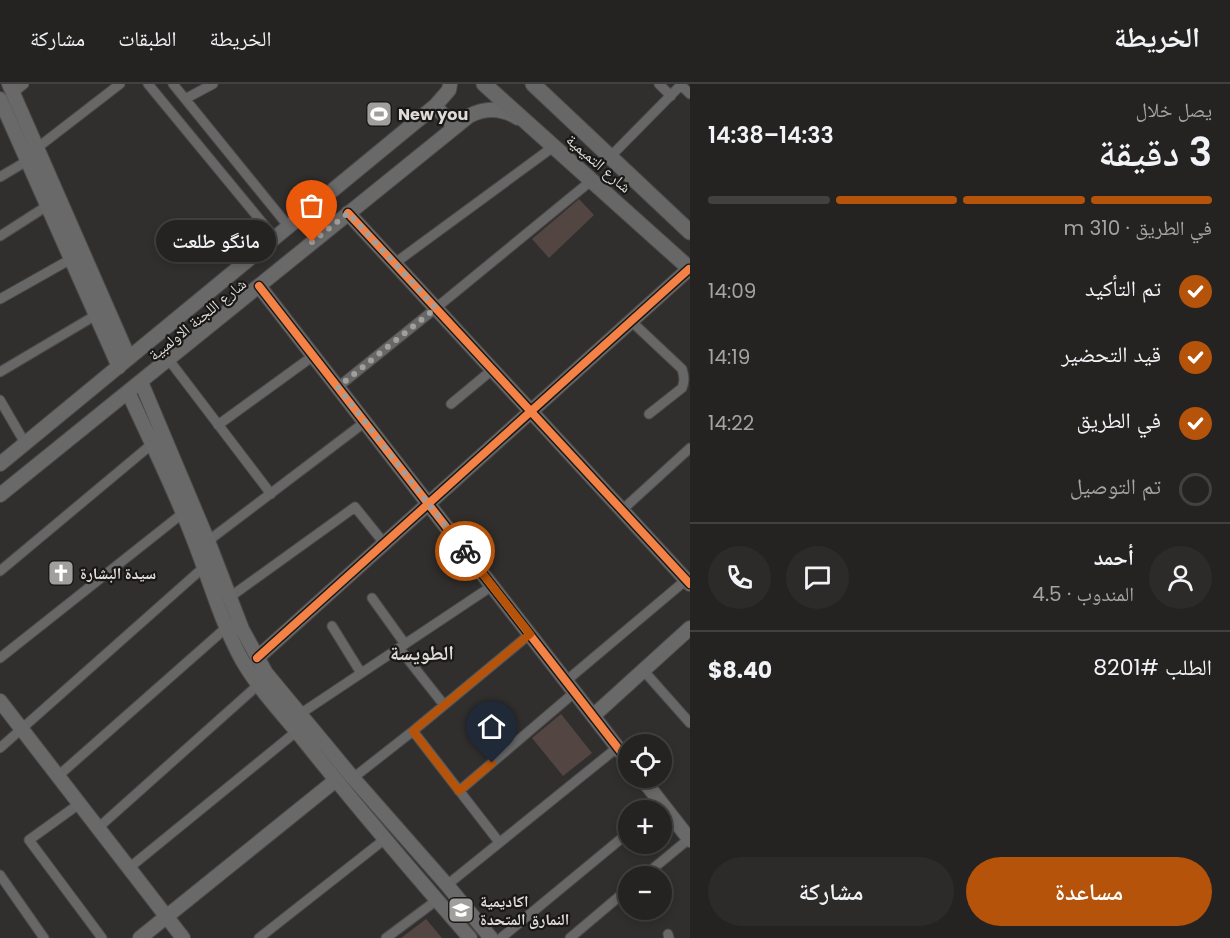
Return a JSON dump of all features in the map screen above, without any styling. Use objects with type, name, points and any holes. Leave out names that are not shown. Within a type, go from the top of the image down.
[{"type":"main road","name":"شارع التميمية","points":[[484,84],[690,269]]},
{"type":"main road","name":"شارع التميمية","points":[[533,84],[690,232]]},
{"type":"street","points":[[37,148],[120,84]]},
{"type":"street","points":[[148,84],[275,238]]},
{"type":"street","points":[[173,84],[288,227]]},
{"type":"street","points":[[185,99],[213,84]]},
{"type":"street","name":"شارع اللجنة الاولمبية","points":[[0,464],[435,106],[449,90],[450,84]]},
{"type":"street","points":[[659,84],[671,96]]},
{"type":"street","points":[[610,157],[682,84],[690,94]]},
{"type":"street","points":[[15,87],[96,315],[124,362]]},
{"type":"street","points":[[0,99],[3,116],[77,262],[124,362]]},
{"type":"street","points":[[435,106],[455,127]]},
{"type":"street","name":"شارع اللجنة الاولمبية","points":[[0,495],[455,127],[477,112],[492,109],[509,112],[532,128]]},
{"type":"street","points":[[395,263],[553,147]]},
{"type":"street","points":[[0,177],[27,161]]},
{"type":"street","points":[[338,387],[592,180]]},
{"type":"street","points":[[0,236],[47,206]]},
{"type":"street","points":[[348,213],[688,582],[570,686],[459,791]]},
{"type":"street","points":[[0,299],[77,262]]},
{"type":"street","points":[[257,658],[690,269]]},
{"type":"street","points":[[259,285],[618,747],[447,885]]},
{"type":"street","points":[[0,372],[96,315]]},
{"type":"street","points":[[631,321],[682,369],[684,376],[682,388],[649,414]]},
{"type":"street","points":[[218,424],[314,356]]},
{"type":"street","points":[[169,360],[271,494]]},
{"type":"street","points":[[451,404],[492,369]]},
{"type":"street","points":[[141,382],[230,597],[233,630],[353,778],[491,938]]},
{"type":"street","points":[[128,392],[183,513],[204,567],[233,630],[243,661],[258,685],[470,938]]},
{"type":"street","points":[[0,400],[25,443]]},
{"type":"street","points":[[208,541],[365,422]]},
{"type":"street","points":[[0,572],[152,444]]},
{"type":"street","points":[[622,510],[686,458],[690,448]]},
{"type":"street","points":[[230,597],[355,507],[384,543]]},
{"type":"street","points":[[0,658],[183,513]]},
{"type":"street","points":[[0,748],[204,567]]},
{"type":"street","points":[[300,714],[492,586]]},
{"type":"street","points":[[372,598],[402,646],[444,705]]},
{"type":"street","points":[[332,626],[361,673]]},
{"type":"street","points":[[593,716],[690,628]]},
{"type":"street","points":[[58,776],[233,630]]},
{"type":"street","points":[[353,778],[530,634]]},
{"type":"street","points":[[643,670],[690,723]]},
{"type":"street","points":[[98,828],[258,685]]},
{"type":"street","points":[[0,701],[183,938]]},
{"type":"street","points":[[129,868],[297,731]]},
{"type":"street","points":[[413,731],[499,842]]},
{"type":"street","points":[[140,938],[336,780]]},
{"type":"street","points":[[79,804],[29,840],[102,938]]},
{"type":"street","points":[[656,866],[690,839],[672,820]]},
{"type":"street","points":[[259,938],[382,835],[392,821]]},
{"type":"street","points":[[501,938],[618,841]]},
{"type":"street","points":[[0,875],[44,938]]},
{"type":"street","points":[[570,938],[618,897]]},
{"type":"street","points":[[386,938],[436,900]]},
{"type":"street","points":[[271,928],[277,938]]},
{"type":"building","points":[[579,199],[594,215],[549,258],[532,239]]},
{"type":"building","points":[[561,714],[592,753],[563,776],[532,738]]},
{"type":"building","points":[[426,919],[442,938],[401,938]]},
{"type":"cycle path","points":[[348,213],[690,584]]},
{"type":"cycle path","points":[[257,658],[689,269]]},
{"type":"cycle path","points":[[259,286],[618,748]]},
{"type":"way so far","points":[[312,242],[348,213],[436,308],[338,387],[465,551]]},
{"type":"place","name":"New you","points":[[379,114]]},
{"type":"place","name":"مانگو طلعت","points":[[312,242]]},
{"type":"place","name":"سيدة البشارة","points":[[61,573]]},
{"type":"place","name":"اكاديمية النمارق المتحدة","points":[[461,910]]},
{"type":"district","name":"الطويسة","points":[[422,653]]},
{"type":"route","points":[[465,551],[530,634],[413,731],[459,791],[492,763]]}]
